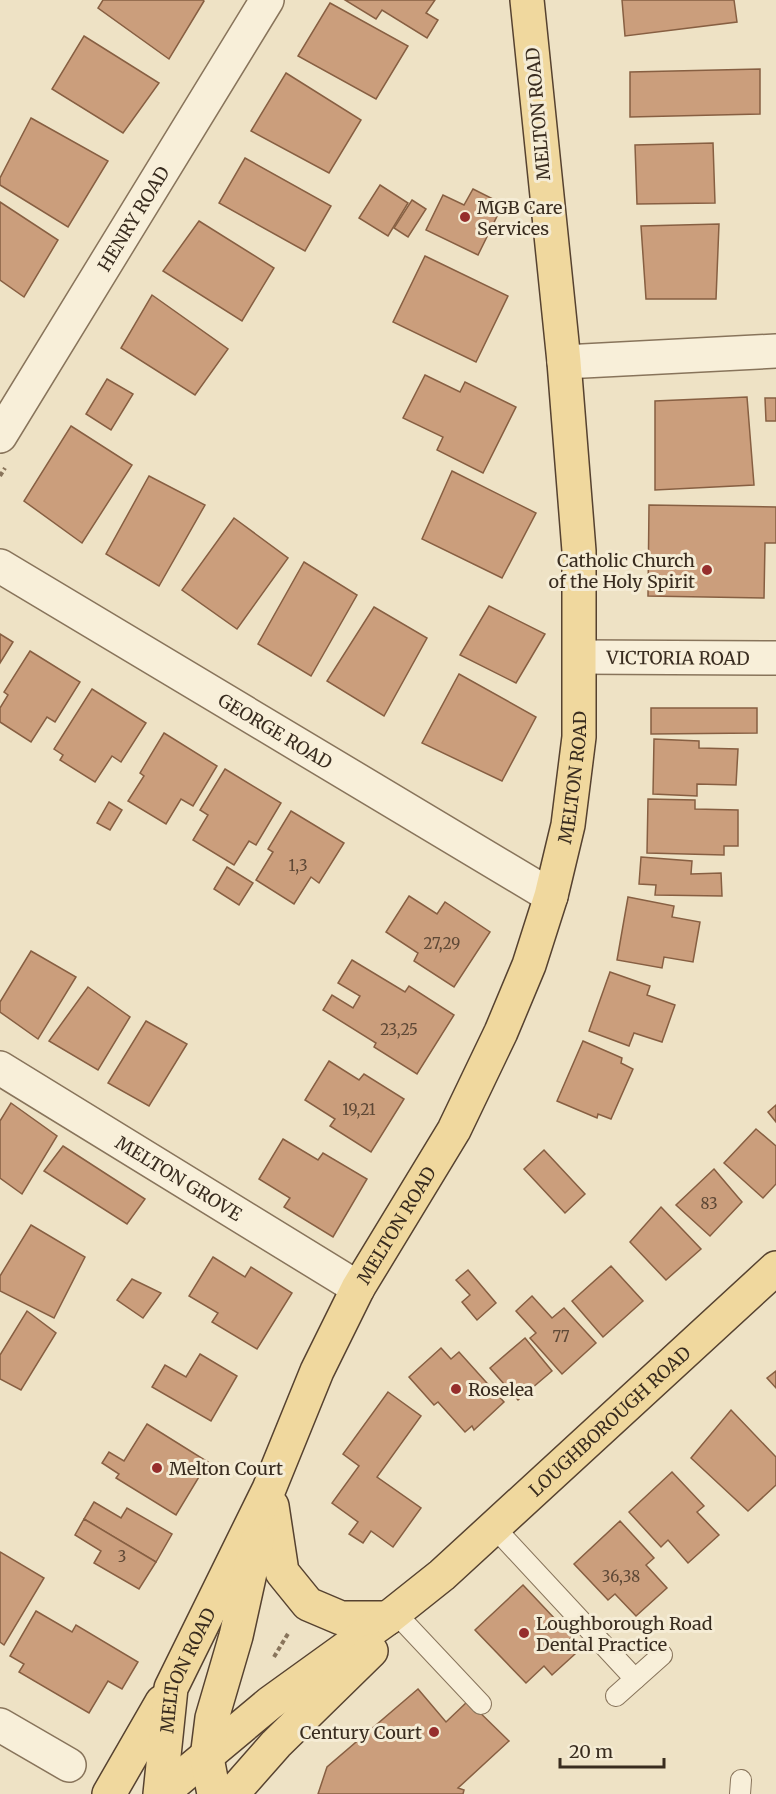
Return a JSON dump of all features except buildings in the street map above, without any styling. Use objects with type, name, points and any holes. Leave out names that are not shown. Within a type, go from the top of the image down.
[{"type":"main road","name":"MELTON ROAD","points":[[161,1794],[171,1688],[269,1489],[317,1371],[358,1288],[454,1130],[501,1032],[529,965],[551,896],[568,825],[576,759],[580,657],[579,551],[564,362],[527,0]]},
{"type":"main road","name":"LOUGHBOROUGH ROAD","points":[[232,1794],[276,1744],[395,1619],[776,1268]]},
{"type":"main road","name":"MELTON ROAD","points":[[214,1794],[207,1758],[212,1718],[236,1636],[269,1489]]},
{"type":"main road","points":[[269,1489],[282,1572],[308,1605],[341,1618],[395,1619]]},
{"type":"main road","name":"LOUGHBOROUGH ROAD","points":[[161,1794],[207,1758],[270,1703],[395,1619]]},
{"type":"main road","points":[[109,1794],[171,1688]]},
{"type":"street","name":"HENRY ROAD","points":[[0,436],[267,0]]},
{"type":"street","points":[[564,362],[776,351]]},
{"type":"street","name":"GEORGE ROAD","points":[[0,566],[551,896]]},
{"type":"street","name":"VICTORIA ROAD","points":[[580,657],[776,658]]},
{"type":"street","name":"MELTON GROVE","points":[[0,1068],[358,1288]]},
{"type":"street","points":[[0,1725],[69,1766]]},
{"type":"lane","points":[[493,1527],[635,1679]]},
{"type":"lane","points":[[395,1619],[481,1704]]},
{"type":"lane","points":[[616,1696],[662,1655]]},
{"type":"path","points":[[273,1659],[308,1605]]},
{"type":"place","name":"MGB Care Services","points":[[465,217]]},
{"type":"place","name":"Catholic Church of the Holy Spirit","points":[[707,570]]},
{"type":"place","name":"Roselea","points":[[456,1389]]},
{"type":"place","name":"Melton Court","points":[[157,1468]]},
{"type":"place","name":"Loughborough Road Dental Practice","points":[[524,1633]]},
{"type":"place","name":"Century Court","points":[[434,1732]]}]
